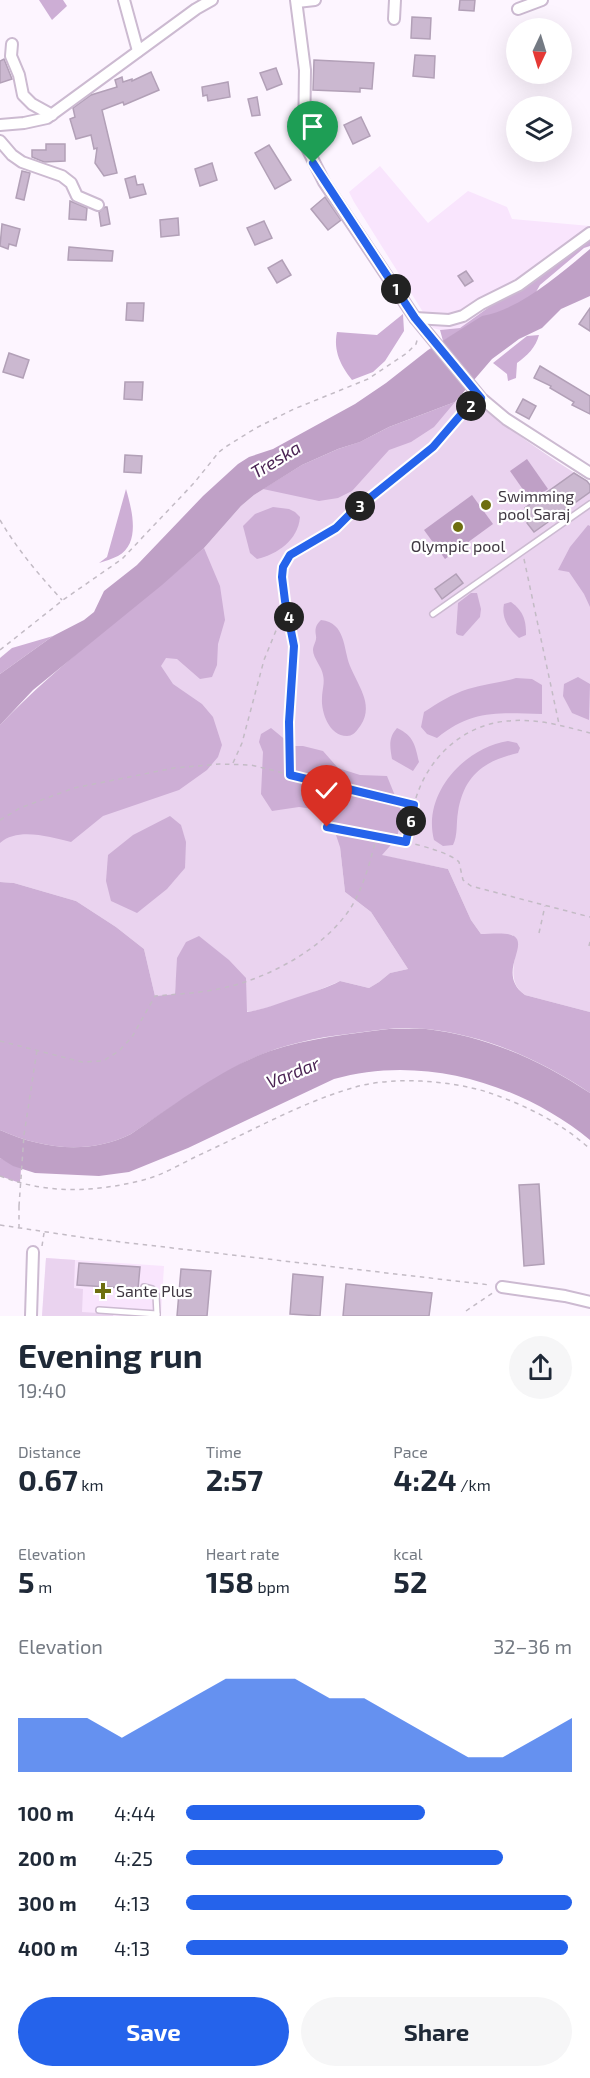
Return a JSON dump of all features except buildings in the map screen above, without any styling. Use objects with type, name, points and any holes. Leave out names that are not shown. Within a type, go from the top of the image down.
[{"type":"street","points":[[124,0],[138,51]]},
{"type":"street","points":[[0,125],[47,118],[196,9],[212,0]]},
{"type":"street","points":[[315,0],[297,1],[304,70],[304,142],[324,182],[420,325],[481,398],[507,419],[590,473]]},
{"type":"street","points":[[394,19],[395,0]]},
{"type":"street","points":[[518,9],[542,0]]},
{"type":"street","points":[[12,44],[11,56],[19,75],[23,95],[32,104],[52,115]]},
{"type":"street","points":[[0,141],[17,159],[33,167],[63,176],[71,183],[77,196],[98,205]]},
{"type":"street","points":[[420,325],[463,316],[519,285],[590,233]]},
{"type":"street","points":[[31,1316],[37,1252]]},
{"type":"street","points":[[502,1287],[590,1302]]},
{"type":"lane","points":[[433,614],[590,504]]},
{"type":"lane","points":[[99,1310],[157,1315],[156,1295],[152,1288],[144,1287]]},
{"type":"path","points":[[0,650],[63,600],[122,560],[194,483],[219,452],[256,428],[294,409],[368,379],[413,347],[420,325]]},
{"type":"path","points":[[290,775],[289,722],[294,646],[282,577],[283,567],[290,555],[336,528],[351,513],[433,447],[464,411],[481,398]]},
{"type":"path","points":[[0,520],[16,546],[63,600]]},
{"type":"path","points":[[522,551],[560,725]]},
{"type":"path","points":[[232,764],[242,743],[264,660],[286,605]]},
{"type":"path","points":[[406,842],[414,805],[423,782],[437,758],[461,737],[484,726],[507,721],[533,721],[590,733]]},
{"type":"path","points":[[0,820],[20,808],[74,788],[174,768],[232,764],[251,765],[414,805]]},
{"type":"path","points":[[327,827],[406,842],[443,853],[456,859],[466,884],[590,917]]},
{"type":"path","points":[[0,1041],[82,1062],[103,1061],[119,1051],[132,1037],[155,996],[200,992],[250,980],[302,953],[324,937],[349,911],[364,880],[377,836]]},
{"type":"path","points":[[539,933],[545,905]]},
{"type":"path","points":[[19,1228],[24,1135],[37,1050]]},
{"type":"path","points":[[0,1176],[54,1190],[95,1189],[149,1178],[307,1105],[352,1088],[385,1082],[454,1085],[503,1097],[558,1125],[590,1149]]},
{"type":"path","points":[[0,1225],[502,1287]]},
{"type":"path","points":[[37,1252],[44,1232]]},
{"type":"path","points":[[466,1311],[502,1287]]},
{"type":"shaded area","points":[[39,0],[63,0],[67,6],[52,20]]},
{"type":"shaded area","points":[[380,166],[428,223],[468,191],[507,207],[512,219],[590,226],[590,236],[547,272],[503,297],[460,328],[440,330],[433,328],[349,192]]},
{"type":"shaded area","points":[[590,239],[590,246],[584,248],[540,285],[532,299],[477,321],[443,341],[440,330],[460,328],[503,297],[531,283]]},
{"type":"shaded area","points":[[403,314],[404,331],[385,361],[373,372],[352,380],[339,358],[336,346],[337,332],[377,335]]},
{"type":"shaded area","points":[[539,335],[531,351],[517,363],[516,378],[508,381],[507,374],[493,363],[527,336]]},
{"type":"shaded area","points":[[468,389],[509,428],[590,485],[590,1012],[525,995],[520,991],[514,977],[513,935],[481,934],[471,920],[448,869],[340,847],[345,892],[371,912],[408,969],[390,973],[369,988],[340,981],[292,1000],[251,1011],[227,1005],[176,981],[175,994],[155,996],[144,949],[116,927],[76,901],[14,883],[0,882],[0,725],[80,652],[204,548],[241,506],[254,495],[302,465],[455,402]]},
{"type":"shaded area","points":[[455,402],[434,427],[411,442],[389,450],[352,491],[338,498],[319,501],[263,489],[302,465],[360,442],[389,427]]},
{"type":"shaded area","points":[[126,489],[133,526],[130,543],[118,556],[99,563],[107,557]]},
{"type":"shaded area","points":[[273,507],[295,512],[300,517],[298,525],[286,545],[272,554],[257,559],[250,553],[243,526],[255,514]]},
{"type":"shaded area","points":[[588,525],[590,526],[590,607],[569,572],[558,570],[570,547]]},
{"type":"shaded area","points":[[204,548],[220,586],[225,620],[218,644],[217,665],[212,677],[200,679],[177,659],[166,658],[161,666],[173,684],[202,704],[213,717],[222,745],[218,757],[207,770],[179,790],[103,816],[71,842],[25,834],[7,838],[0,843],[0,725],[74,656]]},
{"type":"shaded area","points":[[471,593],[477,593],[481,609],[480,617],[463,636],[458,635],[456,633],[458,603]]},
{"type":"shaded area","points":[[511,602],[521,612],[525,624],[526,635],[519,638],[505,619],[504,604]]},
{"type":"shaded area","points":[[321,620],[329,622],[339,631],[366,705],[363,721],[356,732],[347,736],[331,728],[323,710],[324,678],[313,650],[316,628]]},
{"type":"shaded area","points":[[53,636],[0,674],[0,658],[12,648]]},
{"type":"shaded area","points":[[578,677],[590,684],[589,720],[572,713],[563,696],[564,684]]},
{"type":"shaded area","points":[[516,678],[532,679],[542,685],[542,714],[499,714],[474,717],[437,738],[427,734],[421,727],[424,712],[451,696],[474,687]]},
{"type":"shaded area","points":[[271,728],[293,746],[323,751],[338,768],[360,775],[387,776],[402,813],[397,838],[382,855],[448,869],[471,920],[481,934],[507,934],[514,936],[518,941],[513,970],[513,978],[517,987],[525,995],[590,1012],[590,1093],[552,1070],[491,1043],[448,1032],[396,1028],[320,1038],[265,1053],[239,1065],[131,1134],[115,1141],[99,1145],[66,1147],[32,1142],[0,1130],[0,882],[14,883],[76,901],[116,927],[144,949],[155,996],[175,994],[177,958],[186,942],[199,936],[229,960],[246,978],[247,1012],[274,1005],[340,981],[369,988],[390,973],[408,969],[371,912],[345,892],[340,847],[328,811],[299,807],[272,811],[261,794],[263,752],[259,742],[261,734]]},
{"type":"shaded area","points":[[397,728],[407,734],[415,746],[419,762],[413,771],[392,759],[391,739]]},
{"type":"shaded area","points":[[508,741],[517,743],[520,748],[518,753],[486,765],[465,788],[458,812],[453,845],[443,846],[434,840],[432,823],[434,806],[450,776],[476,753],[492,745]]},
{"type":"shaded area","points":[[170,816],[181,825],[186,842],[185,868],[167,889],[137,913],[111,901],[106,881],[108,855],[133,835]]},
{"type":"shaded area","points":[[0,1158],[21,1168],[20,1183],[0,1176]]},
{"type":"shaded area","name":"Sante Plus","points":[[46,1258],[164,1266],[161,1316],[42,1316]]},
{"type":"shaded area","points":[[46,1258],[75,1260],[74,1288],[83,1289],[82,1312],[114,1314],[113,1316],[42,1316]]},
{"type":"water","name":"Treska","points":[[590,249],[590,296],[561,309],[542,328],[519,339],[492,359],[455,402],[389,427],[360,442],[302,465],[254,495],[241,506],[204,548],[33,690],[0,725],[0,674],[53,636],[84,620],[94,612],[104,591],[137,565],[203,496],[238,464],[249,457],[273,449],[355,404],[428,350],[482,316],[511,306],[539,289]]},
{"type":"water","points":[[527,459],[548,489],[531,501],[510,471]]},
{"type":"water","name":"Olympic pool","points":[[472,495],[493,524],[445,559],[424,530]]},
{"type":"water","name":"Vardar","points":[[389,1029],[426,1029],[470,1037],[512,1051],[552,1070],[590,1093],[590,1140],[563,1120],[501,1089],[435,1072],[401,1070],[367,1072],[334,1079],[188,1148],[129,1172],[99,1176],[35,1173],[13,1166],[0,1158],[0,1130],[32,1142],[66,1147],[99,1145],[115,1141],[131,1134],[216,1077],[252,1058],[314,1040]]},
{"type":"place","name":"Swimming pool Saraj","points":[[486,505]]},
{"type":"place","name":"Olympic pool","points":[[458,527]]},
{"type":"place","name":"Sante Plus","points":[[103,1291]]},
{"type":"route","points":[[313,163],[415,318],[481,398],[464,411],[433,447],[351,513],[336,528],[290,555],[283,567],[285,601],[294,646],[289,722],[290,775],[414,805],[406,842],[327,827]]}]
